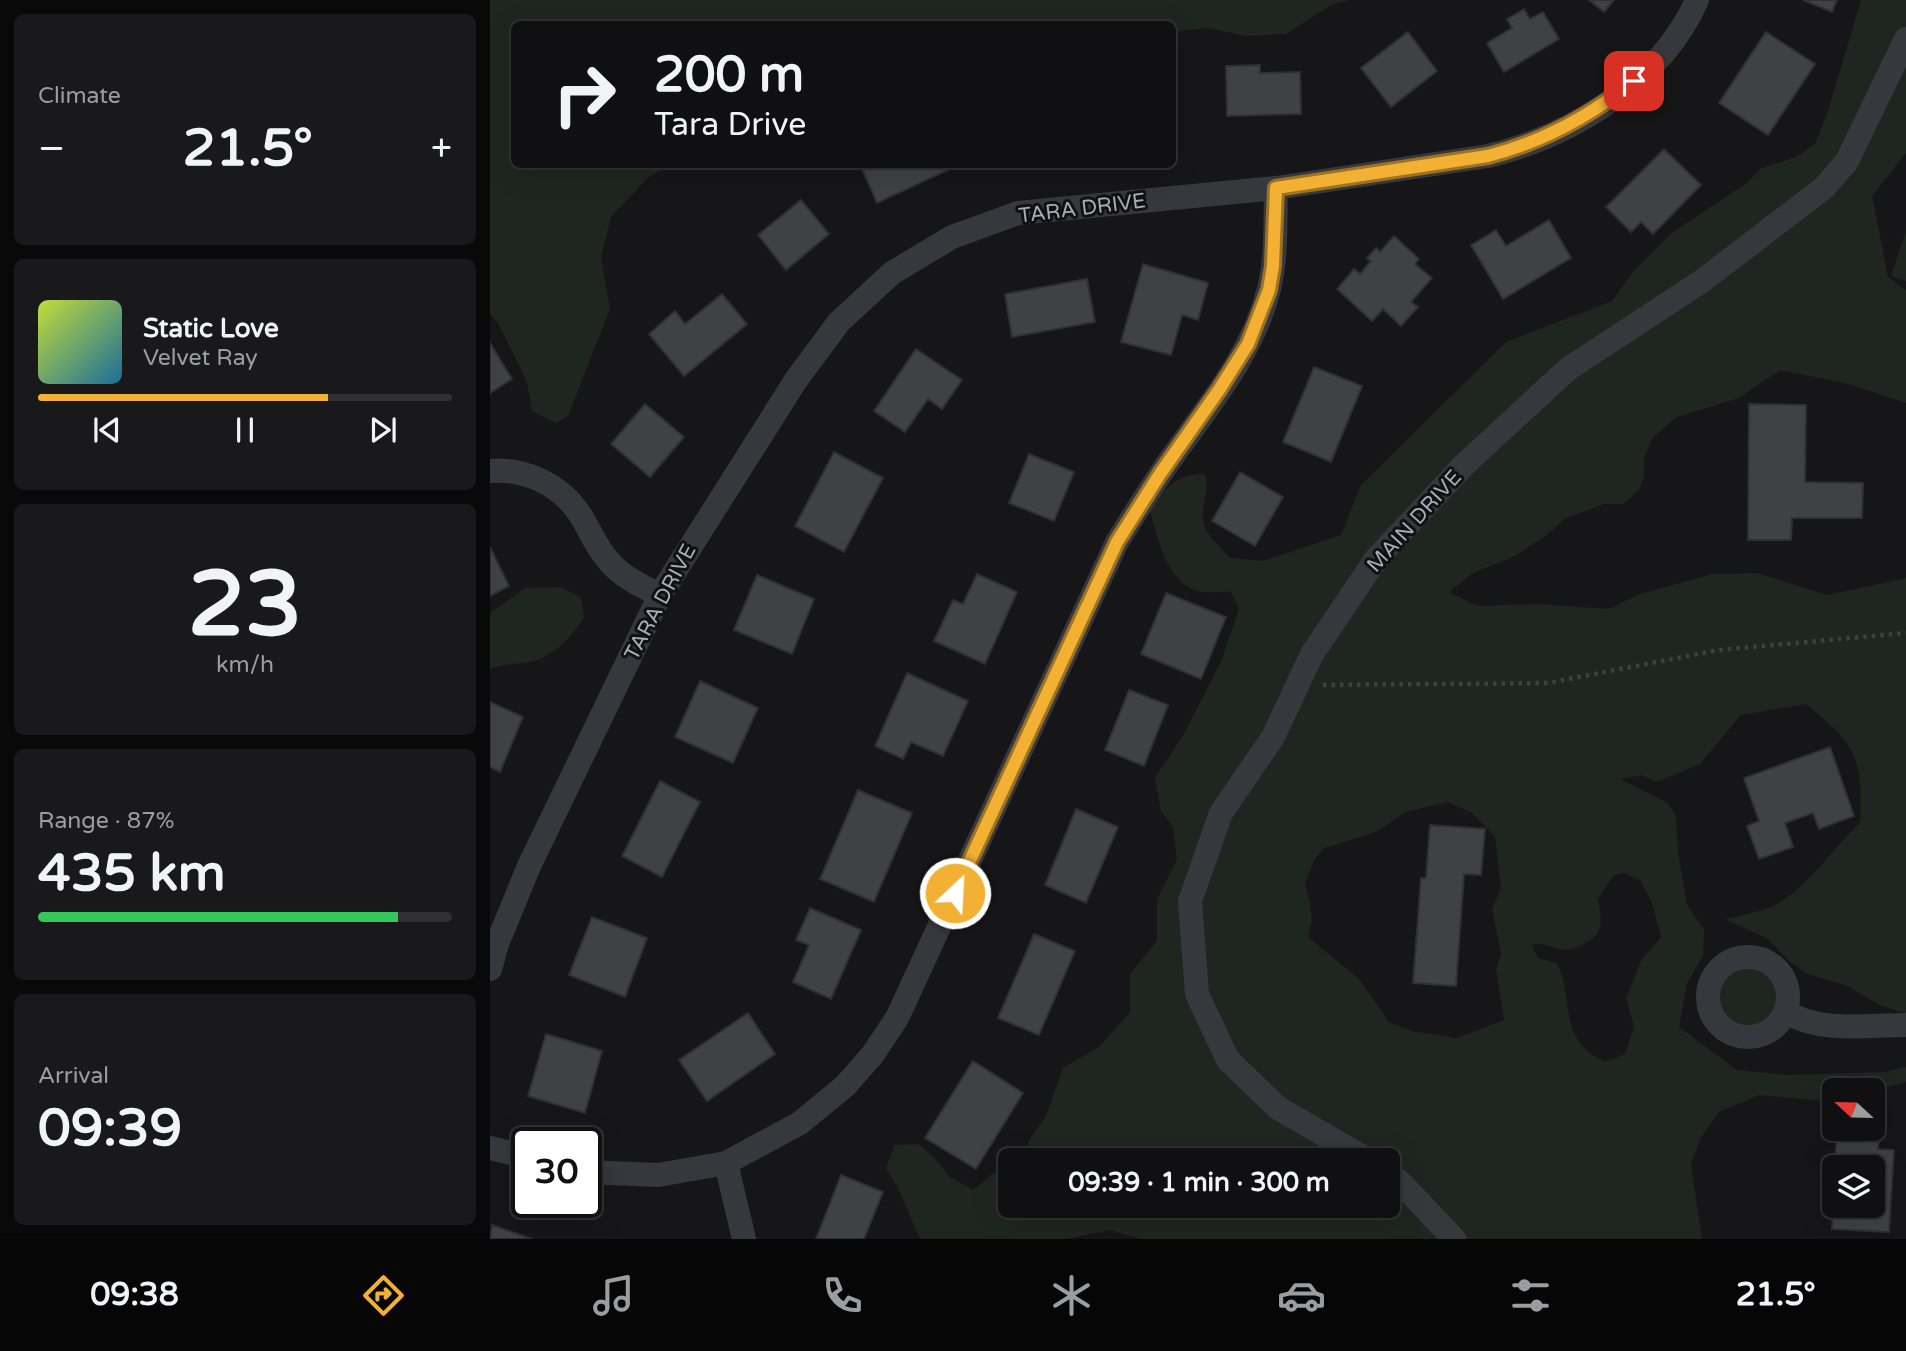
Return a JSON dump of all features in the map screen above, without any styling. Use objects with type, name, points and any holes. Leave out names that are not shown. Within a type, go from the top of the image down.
[{"type":"street","name":"TARA DRIVE","points":[[490,969],[497,944],[529,866],[660,595],[796,380],[839,322],[892,273],[952,237],[1018,213],[1276,188],[1488,156],[1535,142],[1588,115],[1634,81],[1666,49],[1697,0]]},
{"type":"street","name":"MAIN DRIVE","points":[[1347,1148],[1278,1108],[1228,1060],[1197,994],[1190,901],[1221,813],[1273,737],[1312,654],[1376,559],[1465,464],[1568,369],[1702,281],[1825,187],[1847,161],[1906,39]]},
{"type":"street","points":[[602,1173],[658,1175],[726,1163],[800,1123],[845,1086],[873,1054],[897,1018],[1117,542],[1248,344],[1269,290],[1273,266],[1276,188]]},
{"type":"street","points":[[490,471],[530,475],[555,488],[579,513],[608,562],[660,595]]},
{"type":"street","points":[[1786,1012],[1801,1021],[1823,1026],[1906,1026]]},
{"type":"street","points":[[490,1148],[511,1153]]},
{"type":"street","points":[[726,1163],[744,1239]]},
{"type":"street","points":[[1400,1182],[1454,1239]]},
{"type":"path","points":[[1297,685],[1548,683],[1719,650],[1906,632]]},
{"type":"shaded area","points":[[490,0],[1350,0],[1331,5],[1286,34],[1246,36],[1207,28],[1176,32],[1176,21],[511,21],[511,168],[663,168],[648,178],[611,217],[601,257],[610,309],[568,416],[556,423],[532,411],[527,382],[498,323],[490,314]]},
{"type":"shaded area","points":[[1861,0],[1906,0],[1906,153],[1872,196],[1888,277],[1906,290],[1906,403],[1845,383],[1780,370],[1739,398],[1677,417],[1653,437],[1644,458],[1644,477],[1639,490],[1623,504],[1604,504],[1566,518],[1515,556],[1473,573],[1449,592],[1477,606],[1537,604],[1609,609],[1637,595],[1712,574],[1757,573],[1827,595],[1906,578],[1906,1014],[1880,1005],[1847,986],[1808,974],[1789,961],[1768,939],[1725,919],[1762,910],[1782,901],[1802,884],[1860,823],[1860,783],[1853,754],[1836,731],[1806,704],[1741,715],[1700,764],[1657,782],[1641,775],[1620,779],[1668,803],[1676,816],[1678,852],[1687,905],[1704,929],[1703,956],[1687,983],[1679,1027],[1737,1070],[1789,1075],[1884,1072],[1906,1067],[1906,1082],[1885,1088],[1885,1078],[1822,1078],[1822,1101],[1759,1095],[1719,1112],[1700,1139],[1691,1165],[1702,1239],[1141,1239],[1110,1230],[1066,1239],[920,1239],[897,1186],[886,1169],[894,1145],[918,1144],[933,1156],[950,1177],[973,1190],[998,1172],[998,1218],[1400,1218],[1400,1148],[1027,1148],[1029,1140],[1046,1116],[1063,1068],[1100,1046],[1130,1012],[1130,974],[1157,941],[1157,899],[1177,859],[1173,827],[1161,811],[1155,778],[1182,737],[1220,664],[1239,609],[1231,592],[1197,591],[1178,578],[1165,557],[1150,511],[1161,495],[1179,479],[1205,474],[1207,487],[1204,525],[1230,558],[1263,561],[1341,535],[1361,485],[1506,342],[1612,301],[1632,273],[1673,232],[1748,182],[1760,169],[1796,157],[1815,144],[1828,111]],"holes":[[[1448,802],[1472,813],[1495,837],[1501,888],[1492,909],[1501,954],[1496,970],[1504,1020],[1457,1038],[1411,1031],[1389,1022],[1359,979],[1308,937],[1312,920],[1305,883],[1315,859],[1324,848],[1376,832],[1406,812]],[[1624,873],[1640,880],[1652,903],[1661,937],[1641,961],[1626,998],[1634,1027],[1625,1054],[1605,1062],[1590,1053],[1573,1031],[1563,978],[1557,963],[1538,958],[1532,945],[1543,944],[1571,949],[1592,939],[1601,924],[1598,899],[1614,875]]]},
{"type":"shaded area","points":[[1906,231],[1906,281],[1891,276]]},
{"type":"shaded area","points":[[560,587],[581,597],[584,617],[571,636],[560,647],[540,659],[490,669],[490,613],[525,588]]},
{"type":"shaded area","points":[[1748,965],[1771,975],[1781,998],[1771,1021],[1748,1031],[1725,1021],[1715,998],[1725,975]]},
{"type":"building","points":[[1589,0],[1614,0],[1604,12]]},
{"type":"building","points":[[1803,0],[1837,0],[1832,12]]},
{"type":"building","points":[[1524,9],[1530,19],[1543,12],[1559,39],[1504,72],[1487,43],[1512,28],[1507,19]]},
{"type":"building","points":[[1408,32],[1437,71],[1391,107],[1361,68]]},
{"type":"building","points":[[1766,32],[1815,64],[1768,135],[1719,103]]},
{"type":"building","points":[[1260,65],[1260,73],[1300,72],[1301,114],[1227,116],[1226,66]]},
{"type":"building","points":[[1664,149],[1701,185],[1653,234],[1641,222],[1631,232],[1606,207]]},
{"type":"building","points":[[862,168],[947,168],[948,170],[877,203]]},
{"type":"building","points":[[801,200],[829,234],[786,270],[758,235]]},
{"type":"building","points":[[1549,220],[1571,258],[1503,299],[1471,245],[1496,230],[1506,246]]},
{"type":"building","points":[[1394,236],[1419,259],[1415,264],[1432,278],[1411,302],[1418,307],[1401,326],[1383,309],[1372,321],[1337,289],[1354,269],[1360,274],[1371,261],[1367,258],[1376,248],[1380,252]]},
{"type":"building","points":[[1143,264],[1208,283],[1198,320],[1182,315],[1171,355],[1121,342]]},
{"type":"building","points":[[1087,279],[1095,322],[1012,337],[1005,294]]},
{"type":"building","points":[[722,294],[747,324],[684,376],[649,334],[675,311],[685,324]]},
{"type":"building","points":[[490,343],[512,379],[490,393]]},
{"type":"building","points":[[916,349],[962,380],[942,409],[928,399],[905,432],[874,411]]},
{"type":"building","points":[[1314,367],[1362,386],[1331,462],[1283,442]]},
{"type":"building","points":[[645,404],[684,437],[650,477],[611,444]]},
{"type":"building","points":[[1749,404],[1806,405],[1805,482],[1863,483],[1862,518],[1792,518],[1791,540],[1748,540]]},
{"type":"building","points":[[834,452],[883,478],[844,552],[795,526]]},
{"type":"building","points":[[1029,454],[1074,472],[1054,521],[1009,503]]},
{"type":"building","points":[[1240,472],[1283,497],[1255,546],[1212,521]]},
{"type":"building","points":[[490,547],[509,586],[490,596]]},
{"type":"building","points":[[977,574],[1017,592],[985,664],[934,641],[953,600],[963,604]]},
{"type":"building","points":[[757,575],[814,599],[792,654],[734,630]]},
{"type":"building","points":[[1166,593],[1226,617],[1201,679],[1141,654]]},
{"type":"building","points":[[907,673],[968,701],[943,756],[911,742],[903,759],[875,746]]},
{"type":"building","points":[[700,681],[758,708],[733,763],[675,737]]},
{"type":"building","points":[[1129,690],[1168,705],[1144,766],[1105,750]]},
{"type":"building","points":[[490,702],[523,717],[500,772],[490,767]]},
{"type":"building","points":[[1830,747],[1854,816],[1819,829],[1813,813],[1785,823],[1793,847],[1759,859],[1747,826],[1759,821],[1744,778]]},
{"type":"building","points":[[660,781],[700,802],[662,877],[622,856]]},
{"type":"building","points":[[858,790],[912,813],[874,902],[820,879]]},
{"type":"building","points":[[1076,809],[1118,827],[1086,903],[1045,885]]},
{"type":"building","points":[[1430,825],[1485,829],[1481,875],[1464,874],[1456,986],[1413,983],[1421,878],[1426,878]]},
{"type":"building","points":[[810,908],[861,930],[831,999],[793,982],[809,945],[796,940]]},
{"type":"building","points":[[592,917],[647,938],[625,997],[569,975]]},
{"type":"building","points":[[1034,934],[1075,951],[1039,1035],[998,1018]]},
{"type":"building","points":[[748,1013],[775,1054],[707,1101],[679,1060]]},
{"type":"building","points":[[546,1034],[602,1051],[585,1113],[528,1096]]},
{"type":"building","points":[[973,1061],[1023,1093],[976,1169],[925,1138]]},
{"type":"building","points":[[1836,1141],[1879,1141],[1878,1149],[1894,1150],[1889,1232],[1832,1229],[1833,1218],[1885,1218],[1885,1155],[1836,1155]]},
{"type":"building","points":[[841,1175],[883,1192],[864,1239],[816,1239]]},
{"type":"building","points":[[492,1225],[532,1239],[490,1239]]},
{"type":"route","points":[[955,893],[1117,542],[1160,474],[1237,364],[1259,320],[1269,290],[1273,266],[1276,188],[1488,156],[1514,149],[1564,129],[1600,107],[1634,81]]}]
